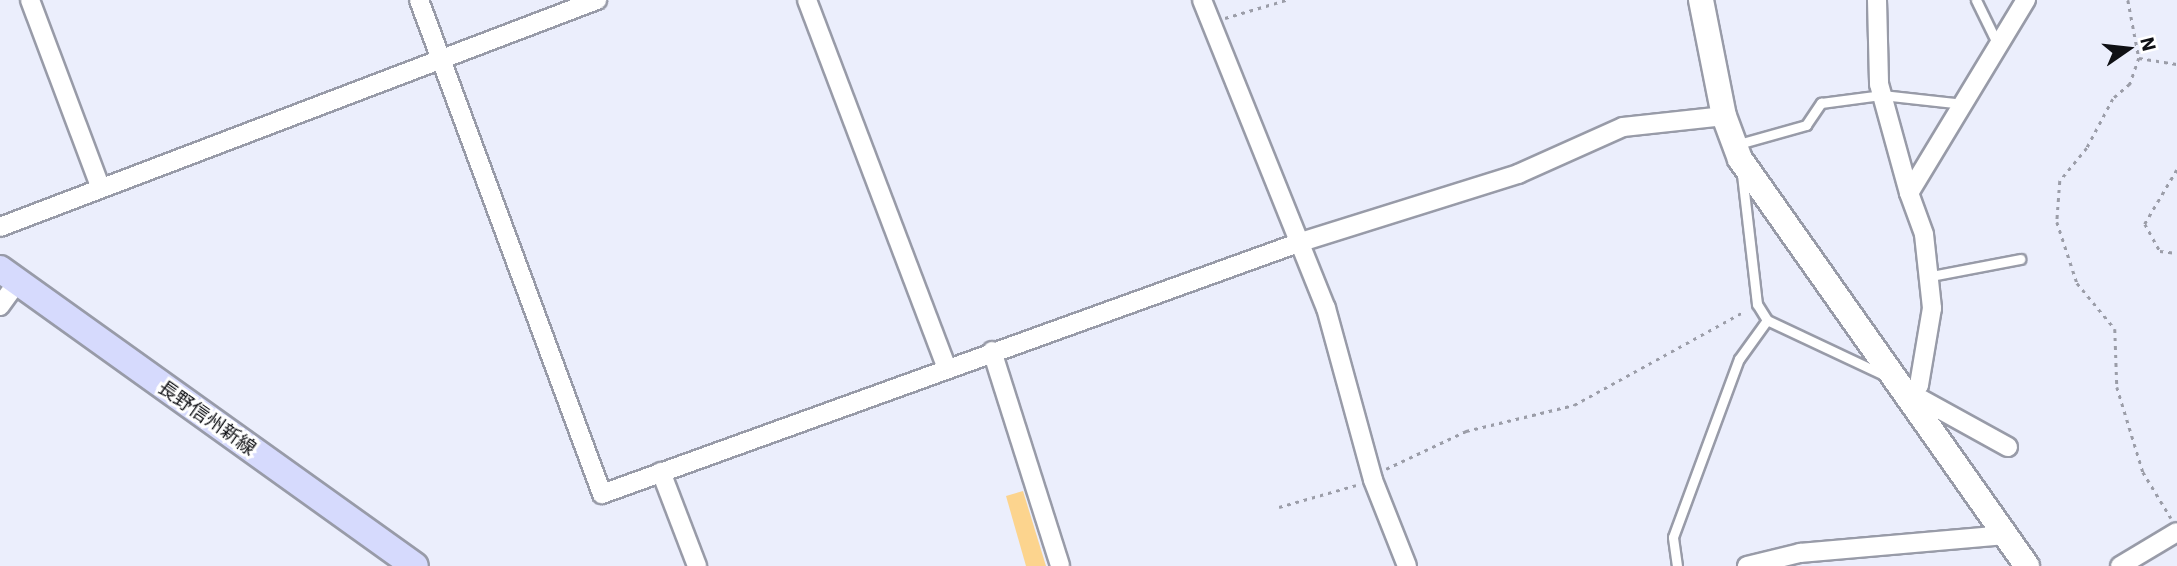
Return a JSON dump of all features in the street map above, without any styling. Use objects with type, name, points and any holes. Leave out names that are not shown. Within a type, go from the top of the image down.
[{"type":"main road","name":"長野信州新線","points":[[9,276],[415,566]]},
{"type":"street","points":[[30,0],[100,186]]},
{"type":"street","points":[[419,0],[602,494],[992,351],[1298,243],[1518,174],[1623,127],[1724,116]]},
{"type":"street","points":[[0,227],[441,56],[597,0]]},
{"type":"street","points":[[807,0],[947,368]]},
{"type":"street","points":[[1202,0],[1326,308],[1373,480],[1407,566]]},
{"type":"street","points":[[1702,0],[1724,116],[1737,152],[1910,393],[2027,566]]},
{"type":"street","points":[[1877,0],[1882,95],[1931,276],[1919,385],[1910,393]]},
{"type":"street","points":[[1909,193],[1966,104],[2026,0]]},
{"type":"street","points":[[0,306],[9,276]]},
{"type":"street","points":[[992,351],[1060,566]]},
{"type":"street","points":[[1910,393],[2008,447]]},
{"type":"street","points":[[661,472],[697,566]]},
{"type":"street","points":[[2120,566],[2177,532]]},
{"type":"street","points":[[1748,566],[1800,553],[2004,534]]},
{"type":"lane","points":[[1976,0],[1999,46]]},
{"type":"lane","points":[[1894,374],[1886,376],[1767,320],[1757,304],[1737,152],[1807,125],[1822,103],[1882,95],[1966,104]]},
{"type":"lane","points":[[1931,276],[2020,259]]},
{"type":"lane","points":[[1677,566],[1673,537],[1739,359],[1767,320]]},
{"type":"path","points":[[1211,23],[1286,0]]},
{"type":"path","points":[[2128,0],[2139,58],[2130,83],[2113,99],[2087,148],[2060,180],[2057,222],[2077,283],[2115,329],[2117,387],[2143,472],[2177,526]]},
{"type":"path","points":[[2139,58],[2177,64]]},
{"type":"path","points":[[2177,170],[2145,224],[2160,251],[2177,253]]},
{"type":"path","points":[[1279,507],[1373,480],[1390,465],[1466,431],[1574,405],[1757,304]]},
{"type":"building","points":[[1023,491],[1046,566],[1026,566],[1006,496]]}]
